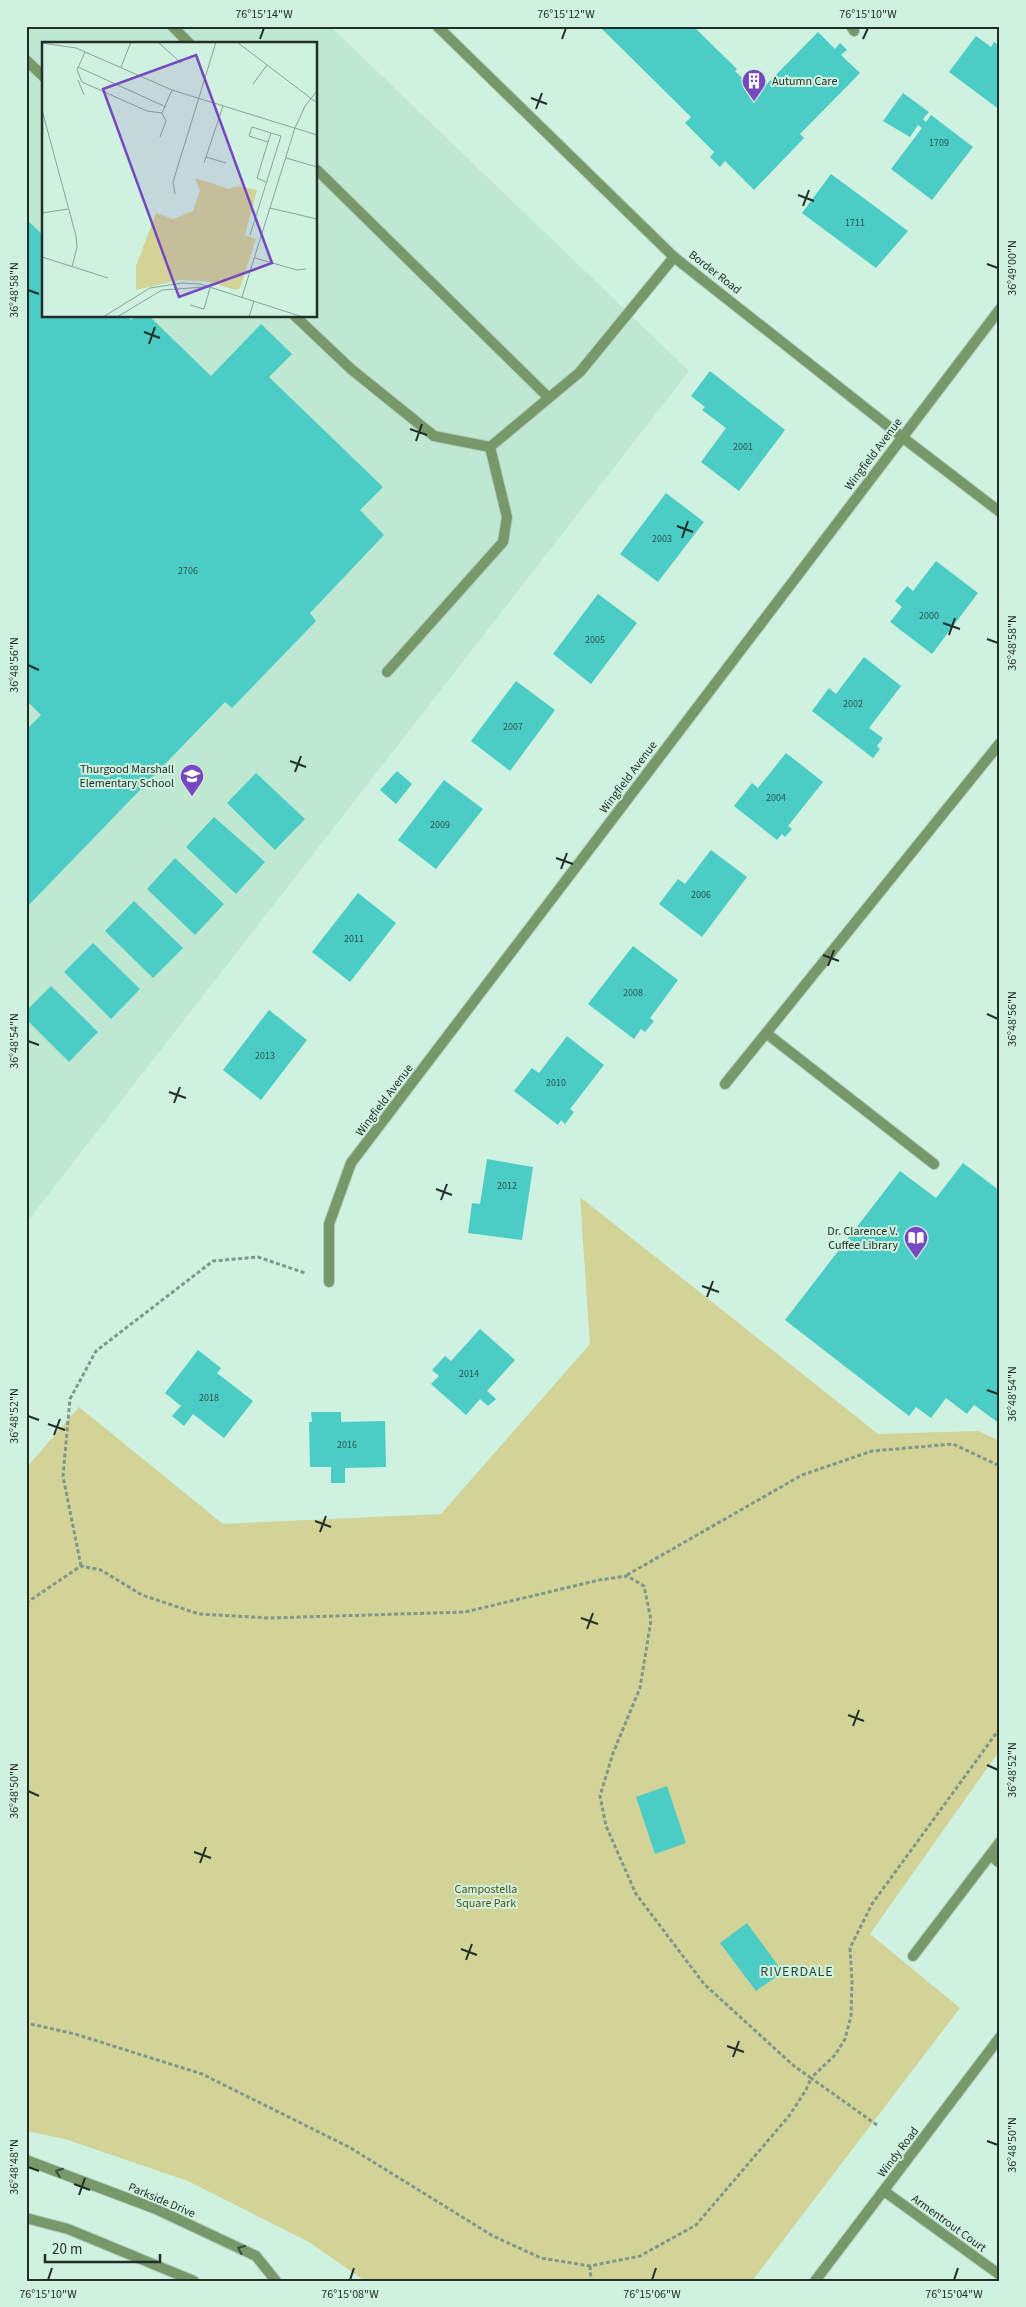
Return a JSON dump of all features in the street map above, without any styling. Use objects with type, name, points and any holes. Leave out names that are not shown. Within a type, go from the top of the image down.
[{"type":"street","points":[[172,26],[188,42]]},
{"type":"street","name":"Border Road","points":[[437,26],[674,257],[1000,512]]},
{"type":"street","points":[[26,60],[42,75]]},
{"type":"street","points":[[318,171],[549,398]]},
{"type":"street","points":[[490,447],[580,372],[674,257]]},
{"type":"street","name":"Wingfield Avenue","points":[[329,1282],[329,1224],[351,1163],[1000,309]]},
{"type":"street","points":[[298,318],[352,370],[434,436],[490,447]]},
{"type":"street","points":[[387,672],[503,542],[507,517],[490,447]]},
{"type":"street","points":[[725,1084],[1000,743]]},
{"type":"street","points":[[766,1033],[934,1164]]},
{"type":"street","points":[[913,1956],[1000,1842]]},
{"type":"street","points":[[990,1855],[1000,1863]]},
{"type":"street","name":"Windy Road","points":[[814,2281],[1000,2037]]},
{"type":"street","name":"Parkside Drive","points":[[26,2160],[156,2209],[256,2256],[276,2281]]},
{"type":"street","name":"Armentrout Court","points":[[884,2191],[1000,2275]]},
{"type":"street","points":[[26,2218],[68,2229],[194,2281]]},
{"type":"path","points":[[82,1566],[63,1476],[70,1399],[96,1351],[213,1261],[258,1257],[329,1282]]},
{"type":"path","points":[[26,1603],[82,1566],[101,1570],[142,1594],[199,1614],[270,1618],[465,1612],[599,1580],[627,1576],[802,1475],[872,1452],[953,1444],[1000,1466]]},
{"type":"path","points":[[627,1576],[644,1586],[651,1620],[640,1688],[613,1753],[600,1796],[606,1826],[636,1894],[704,1984],[794,2066],[876,2126]]},
{"type":"path","points":[[26,2023],[75,2034],[202,2074],[349,2148],[493,2236],[541,2258],[590,2266],[640,2256],[696,2225],[789,2116],[806,2090],[811,2078],[835,2056],[844,2039],[851,2016],[850,1948],[872,1904],[1000,1728]]},
{"type":"path","points":[[590,2266],[591,2281]]},
{"type":"shaded area","name":"Thurgood Marshall Elementary School","points":[[26,26],[330,26],[689,371],[26,1223]]},
{"type":"green space","name":"Campostella Square Park","points":[[580,1197],[878,1434],[978,1431],[1000,1441],[1000,1750],[870,1934],[960,2008],[752,2281],[365,2281],[309,2242],[188,2181],[65,2139],[26,2131],[26,1468],[79,1407],[223,1524],[441,1514],[590,1344]]},
{"type":"building","name":"Autumn Care","points":[[599,26],[693,26],[737,69],[735,71],[752,88],[760,79],[766,85],[818,32],[835,49],[840,43],[847,50],[841,55],[860,73],[800,134],[804,138],[754,190],[725,161],[720,167],[710,157],[714,152],[685,123],[691,117]]},
{"type":"building","points":[[976,36],[991,47],[994,42],[1000,46],[1000,110],[949,72]]},
{"type":"building","points":[[903,93],[929,112],[923,119],[926,122],[931,115],[973,147],[932,200],[891,169],[922,128],[918,125],[910,137],[883,121]]},
{"type":"building","points":[[831,174],[908,231],[876,268],[802,213]]},
{"type":"building","points":[[26,219],[42,234],[42,318],[129,318],[131,320],[134,318],[151,318],[211,376],[261,324],[292,354],[269,377],[383,487],[360,510],[384,535],[310,613],[316,621],[232,708],[225,702],[26,908],[26,730],[41,715],[26,700]]},
{"type":"building","points":[[710,371],[785,430],[739,491],[701,462],[726,428],[702,410],[705,407],[691,396]]},
{"type":"building","points":[[666,493],[704,522],[658,582],[620,554]]},
{"type":"building","points":[[936,561],[978,593],[932,654],[890,622],[902,607],[895,601],[907,586],[913,591]]},
{"type":"building","points":[[598,594],[637,623],[591,684],[553,654]]},
{"type":"building","points":[[864,657],[901,686],[869,728],[883,738],[877,746],[880,749],[873,758],[812,711],[829,688],[836,694]]},
{"type":"building","points":[[516,681],[555,710],[510,771],[471,741]]},
{"type":"building","points":[[786,753],[823,782],[788,826],[792,829],[785,837],[782,834],[777,840],[734,806],[752,783],[758,788]]},
{"type":"building","points":[[397,771],[412,784],[396,804],[380,790]]},
{"type":"building","points":[[256,773],[305,819],[275,850],[227,803]]},
{"type":"building","points":[[444,780],[483,809],[436,869],[398,840]]},
{"type":"building","points":[[214,817],[265,862],[236,894],[186,847]]},
{"type":"building","points":[[711,850],[747,877],[702,937],[659,904],[678,879],[685,884]]},
{"type":"building","points":[[175,858],[224,904],[195,935],[147,889]]},
{"type":"building","points":[[358,893],[396,923],[350,982],[312,952]]},
{"type":"building","points":[[134,901],[183,948],[153,978],[105,931]]},
{"type":"building","points":[[93,943],[140,989],[111,1019],[64,972]]},
{"type":"building","points":[[633,946],[678,980],[650,1018],[654,1021],[645,1032],[641,1029],[634,1039],[588,1004]]},
{"type":"building","points":[[51,986],[98,1032],[69,1062],[26,1019],[26,1011]]},
{"type":"building","points":[[269,1010],[307,1040],[261,1100],[223,1070]]},
{"type":"building","points":[[567,1036],[604,1065],[570,1109],[574,1112],[565,1124],[561,1120],[558,1125],[514,1091],[532,1068],[539,1073]]},
{"type":"building","points":[[487,1159],[533,1167],[522,1240],[468,1233],[472,1203],[480,1204]]},
{"type":"building","name":"Dr. Clarence V. Cuffee Library","points":[[963,1163],[1000,1191],[1000,1424],[974,1405],[967,1414],[946,1398],[931,1418],[916,1407],[909,1416],[785,1320],[900,1171],[936,1198]]},
{"type":"building","points":[[480,1329],[515,1360],[487,1391],[496,1399],[488,1406],[480,1399],[466,1415],[431,1384],[439,1376],[432,1370],[445,1356],[451,1361]]},
{"type":"building","points":[[198,1350],[221,1368],[217,1373],[253,1401],[224,1438],[193,1414],[184,1426],[172,1416],[181,1406],[165,1393]]},
{"type":"building","points":[[311,1412],[341,1412],[341,1422],[385,1421],[386,1467],[345,1468],[345,1483],[331,1483],[331,1467],[310,1467],[309,1422],[312,1422]]},
{"type":"building","points":[[667,1786],[686,1843],[655,1854],[636,1797]]},
{"type":"building","points":[[747,1923],[783,1972],[756,1991],[720,1943]]},
{"type":"place","name":"Autumn Care","points":[[754,102]]},
{"type":"place","name":"Thurgood Marshall Elementary School","points":[[192,797]]},
{"type":"place","name":"Dr. Clarence V. Cuffee Library","points":[[916,1259]]},
{"type":"district","name":"RIVERDALE","points":[[797,1971]]}]
